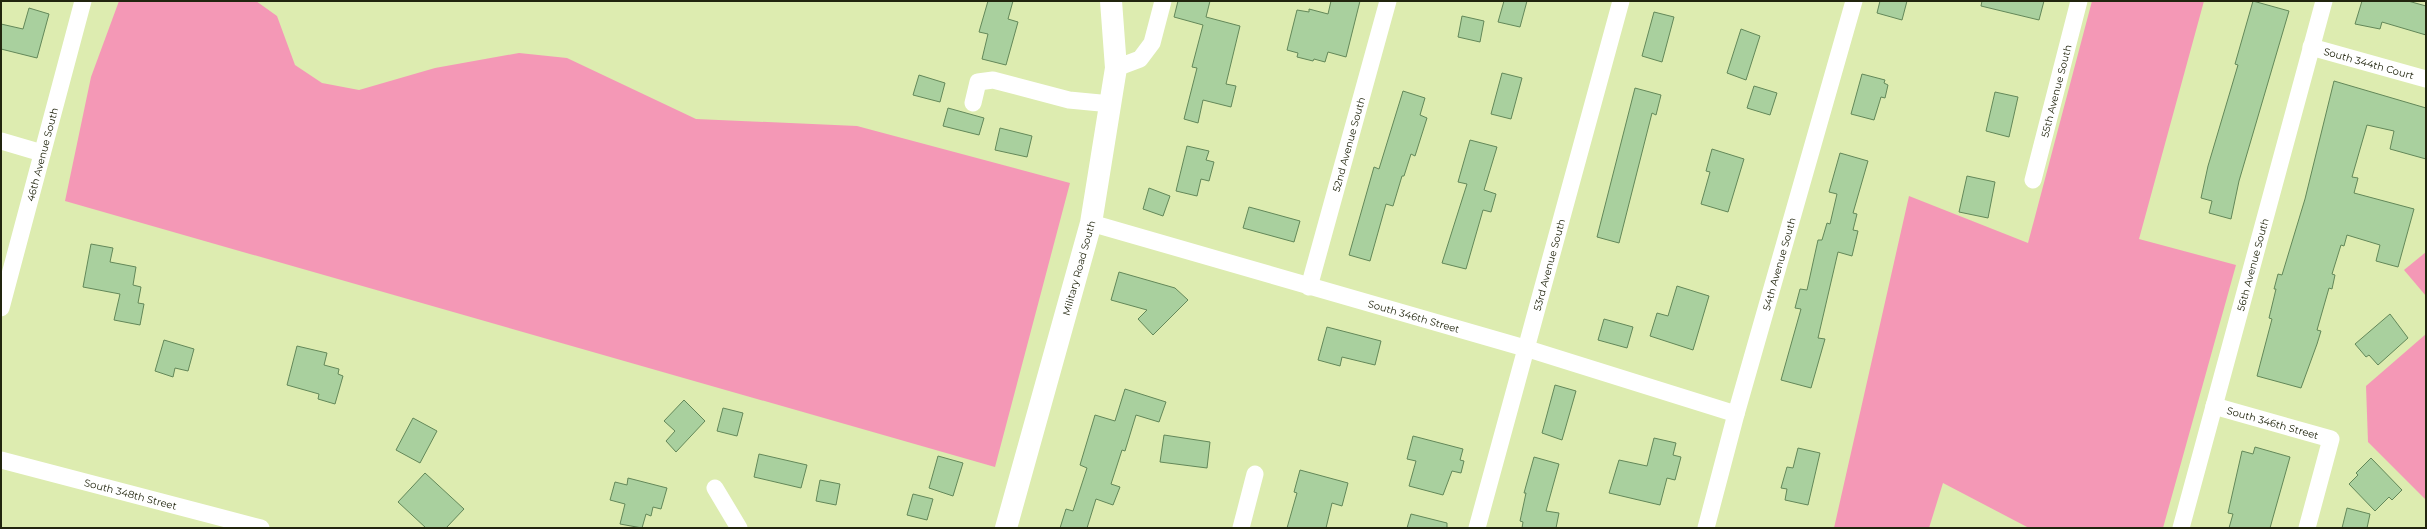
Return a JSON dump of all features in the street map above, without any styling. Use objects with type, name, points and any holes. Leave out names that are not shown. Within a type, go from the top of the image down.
[{"type":"main road","name":"Military Road South","points":[[1006,528],[1091,223],[1116,68],[1111,1]]},
{"type":"street","name":"46th Avenue South","points":[[1,308],[83,1]]},
{"type":"street","points":[[1116,68],[1140,59],[1152,43],[1162,1]]},
{"type":"street","name":"52nd Avenue South","points":[[1309,287],[1388,1]]},
{"type":"street","name":"53rd Avenue South","points":[[1477,528],[1621,1]]},
{"type":"street","name":"54th Avenue South","points":[[1706,528],[1736,414],[1854,1]]},
{"type":"street","name":"55th Avenue South","points":[[2033,180],[2079,1]]},
{"type":"street","name":"56th Avenue South","points":[[2181,528],[2324,1]]},
{"type":"street","name":"South 344th Court","points":[[2311,47],[2426,79]]},
{"type":"street","points":[[973,103],[978,82],[993,80],[1069,100],[1110,104]]},
{"type":"street","points":[[1,141],[42,152]]},
{"type":"street","name":"South 346th Street","points":[[1091,223],[1525,348],[1736,414]]},
{"type":"street","name":"South 346th Street","points":[[2214,406],[2331,439],[2307,528]]},
{"type":"street","name":"South 348th Street","points":[[1,460],[261,528]]},
{"type":"street","points":[[1241,528],[1255,474]]},
{"type":"street","points":[[715,488],[739,528]]},
{"type":"shaded area","points":[[119,1],[256,1],[277,16],[295,65],[322,83],[359,90],[435,68],[519,53],[567,58],[696,119],[857,126],[1070,183],[995,467],[65,201],[91,77]]},
{"type":"shaded area","points":[[2092,1],[2204,1],[2139,239],[2236,265],[2163,528],[2029,528],[1943,483],[1929,528],[1834,528],[1909,196],[2028,243]]},
{"type":"shaded area","points":[[2426,252],[2426,296],[2404,270]]},
{"type":"shaded area","points":[[2426,334],[2426,500],[2368,442],[2366,386]]},
{"type":"building","points":[[988,1],[1013,1],[1008,19],[1018,22],[1006,65],[982,59],[988,34],[979,32]]},
{"type":"building","points":[[1178,1],[1210,1],[1206,17],[1240,26],[1226,84],[1236,86],[1231,107],[1203,100],[1198,123],[1184,119],[1197,68],[1192,67],[1203,25],[1174,17]]},
{"type":"building","points":[[1331,1],[1360,1],[1346,57],[1328,52],[1325,62],[1314,59],[1313,61],[1297,57],[1298,53],[1287,50],[1297,10],[1309,12],[1309,9],[1328,14]]},
{"type":"building","points":[[1504,1],[1527,1],[1520,27],[1498,22]]},
{"type":"building","points":[[1880,1],[1907,1],[1902,20],[1877,13]]},
{"type":"building","points":[[1982,1],[2044,1],[2039,20],[1981,6]]},
{"type":"building","points":[[2253,1],[2289,11],[2239,181],[2231,219],[2209,213],[2212,201],[2201,198],[2208,166],[2238,65],[2235,64]]},
{"type":"building","points":[[2362,1],[2408,1],[2426,6],[2426,35],[2382,22],[2380,29],[2355,24]]},
{"type":"building","points":[[29,8],[49,14],[37,58],[1,49],[1,24],[23,29]]},
{"type":"building","points":[[1654,12],[1674,17],[1662,62],[1642,56]]},
{"type":"building","points":[[1462,16],[1484,21],[1480,42],[1458,37]]},
{"type":"building","points":[[1741,29],[1760,36],[1746,80],[1727,73]]},
{"type":"building","points":[[1502,73],[1522,78],[1511,119],[1491,114]]},
{"type":"building","points":[[1862,74],[1885,80],[1884,83],[1888,85],[1885,98],[1881,97],[1874,120],[1851,114]]},
{"type":"building","points":[[919,75],[945,83],[940,102],[913,95]]},
{"type":"building","points":[[2334,81],[2426,108],[2426,159],[2390,149],[2394,131],[2367,125],[2352,177],[2358,178],[2354,193],[2414,209],[2398,267],[2376,261],[2380,245],[2347,235],[2344,246],[2341,245],[2332,274],[2335,275],[2332,289],[2329,288],[2317,330],[2321,331],[2301,388],[2257,376],[2272,319],[2269,318],[2276,289],[2274,289],[2278,274],[2282,275],[2305,199]]},
{"type":"building","points":[[1754,86],[1777,93],[1770,115],[1747,108]]},
{"type":"building","points":[[1635,88],[1661,95],[1656,115],[1652,113],[1619,243],[1597,237]]},
{"type":"building","points":[[1403,91],[1425,98],[1420,115],[1427,118],[1415,156],[1411,154],[1404,176],[1402,176],[1393,206],[1386,204],[1370,261],[1349,255],[1374,167],[1379,169]]},
{"type":"building","points":[[1995,92],[2018,97],[2009,137],[1986,131]]},
{"type":"building","points":[[948,108],[984,118],[979,135],[943,126]]},
{"type":"building","points":[[1000,128],[1032,136],[1027,157],[995,150]]},
{"type":"building","points":[[1470,140],[1497,147],[1484,190],[1496,194],[1491,212],[1483,210],[1466,269],[1442,263],[1467,184],[1458,182]]},
{"type":"building","points":[[1187,146],[1209,151],[1206,160],[1214,162],[1209,181],[1201,179],[1197,196],[1176,191]]},
{"type":"building","points":[[1712,149],[1744,159],[1728,212],[1701,204],[1710,172],[1706,171]]},
{"type":"building","points":[[1840,153],[1868,161],[1853,213],[1857,214],[1853,230],[1858,231],[1852,256],[1838,252],[1818,338],[1825,339],[1811,388],[1781,380],[1801,309],[1795,308],[1800,289],[1807,290],[1818,240],[1822,240],[1827,223],[1830,224],[1837,194],[1829,192]]},
{"type":"building","points":[[1967,176],[1995,182],[1988,218],[1959,212]]},
{"type":"building","points":[[1149,188],[1170,196],[1163,216],[1143,209]]},
{"type":"building","points":[[1249,207],[1300,221],[1294,242],[1243,228]]},
{"type":"building","points":[[91,244],[113,248],[110,262],[136,267],[133,285],[141,287],[138,303],[144,304],[140,325],[114,320],[120,294],[83,287]]},
{"type":"building","points":[[1119,272],[1175,288],[1188,300],[1153,335],[1138,319],[1147,310],[1111,300]]},
{"type":"building","points":[[1677,286],[1709,296],[1693,350],[1650,336],[1657,313],[1668,316]]},
{"type":"building","points":[[2390,314],[2408,338],[2378,365],[2369,355],[2366,357],[2355,344]]},
{"type":"building","points":[[1604,319],[1633,327],[1627,348],[1598,340]]},
{"type":"building","points":[[1327,327],[1381,341],[1375,365],[1342,357],[1340,366],[1318,360]]},
{"type":"building","points":[[164,340],[194,349],[188,371],[175,368],[173,377],[155,371]]},
{"type":"building","points":[[297,346],[327,353],[324,365],[339,369],[338,374],[343,376],[335,404],[318,399],[319,394],[287,385]]},
{"type":"building","points":[[1555,385],[1576,391],[1562,440],[1542,433]]},
{"type":"building","points":[[1125,389],[1166,402],[1159,422],[1136,415],[1125,451],[1122,450],[1111,484],[1120,487],[1113,505],[1096,499],[1087,528],[1060,528],[1066,509],[1073,511],[1087,468],[1080,465],[1095,415],[1115,421]]},
{"type":"building","points":[[684,400],[705,421],[676,452],[666,441],[675,431],[664,421]]},
{"type":"building","points":[[723,408],[743,413],[737,436],[717,431]]},
{"type":"building","points":[[413,418],[437,431],[420,463],[396,450]]},
{"type":"building","points":[[1164,435],[1210,442],[1207,468],[1160,462]]},
{"type":"building","points":[[1413,436],[1463,449],[1460,460],[1464,461],[1461,473],[1452,471],[1443,495],[1409,486],[1416,461],[1407,459]]},
{"type":"building","points":[[1654,438],[1676,443],[1673,455],[1681,457],[1675,480],[1667,478],[1660,505],[1609,493],[1619,460],[1647,466]]},
{"type":"building","points":[[2255,447],[2290,457],[2270,528],[2229,528],[2233,514],[2228,513],[2242,451],[2253,454]]},
{"type":"building","points":[[1798,448],[1820,453],[1808,505],[1785,500],[1787,489],[1781,488],[1787,467],[1793,468]]},
{"type":"building","points":[[759,454],[807,465],[801,488],[754,477]]},
{"type":"building","points":[[938,456],[963,463],[953,496],[929,488]]},
{"type":"building","points":[[1534,457],[1559,464],[1546,511],[1559,513],[1556,528],[1522,528],[1523,522],[1520,521],[1526,493],[1524,493]]},
{"type":"building","points":[[2371,458],[2402,490],[2392,500],[2389,497],[2375,511],[2349,484],[2358,475],[2356,473]]},
{"type":"building","points":[[1300,470],[1348,483],[1342,506],[1332,503],[1326,528],[1287,528],[1297,493],[1294,492]]},
{"type":"building","points":[[425,473],[464,509],[446,528],[426,528],[398,502]]},
{"type":"building","points":[[628,478],[667,488],[661,509],[653,507],[651,516],[646,514],[642,528],[620,524],[625,504],[610,500],[615,482],[627,485]]},
{"type":"building","points":[[820,480],[840,484],[836,505],[816,501]]},
{"type":"building","points":[[913,494],[933,499],[927,520],[907,515]]},
{"type":"building","points":[[2347,508],[2370,514],[2367,528],[2342,528]]},
{"type":"building","points":[[1411,514],[1447,523],[1447,528],[1407,528]]}]
